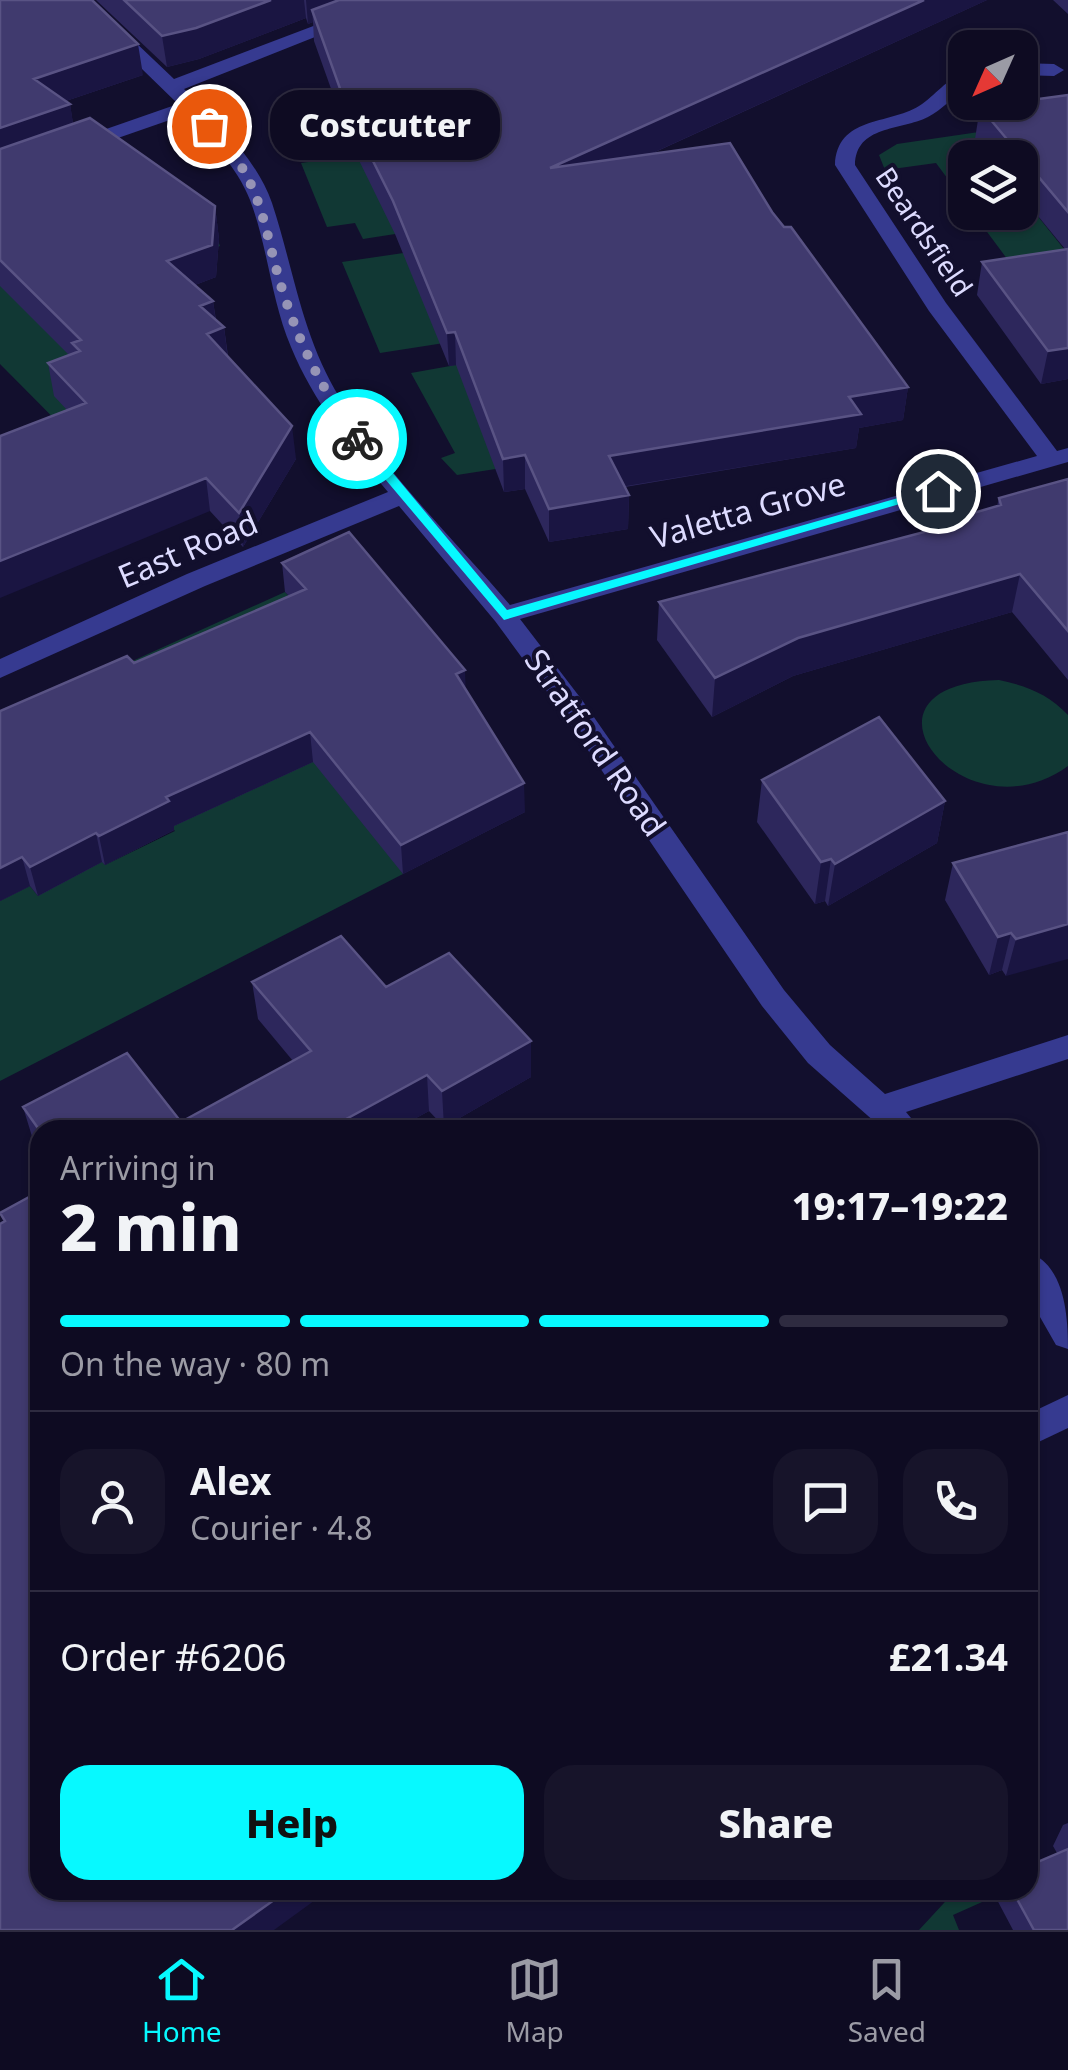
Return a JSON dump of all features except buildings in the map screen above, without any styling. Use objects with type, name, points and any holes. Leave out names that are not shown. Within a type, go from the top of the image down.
[{"type":"street","name":"Stratford Road","points":[[80,0],[228,145],[261,202],[284,296],[302,347],[328,398],[504,615],[572,706],[772,998],[819,1054],[894,1120]]},
{"type":"street","points":[[171,87],[398,0]]},
{"type":"street","name":"Beardsfield","points":[[948,92],[920,114],[866,129],[850,140],[843,154],[845,165],[938,306],[1060,457]]},
{"type":"street","points":[[0,173],[191,106]]},
{"type":"street","name":"Valetta Grove","points":[[504,615],[1060,457]]},
{"type":"street","name":"East Road","points":[[0,669],[196,580],[404,495]]},
{"type":"street","points":[[880,1108],[1068,1047]]},
{"type":"street","points":[[1038,1283],[1068,1334]]},
{"type":"street","points":[[1038,1426],[1068,1411]]},
{"type":"green space","points":[[347,95],[366,136],[294,146],[277,105]]},
{"type":"green space","points":[[1040,123],[977,140],[948,140],[948,179],[936,163],[885,170],[879,155],[897,144]]},
{"type":"green space","points":[[372,153],[408,232],[363,239],[355,223],[327,227],[301,163]]},
{"type":"green space","points":[[204,201],[220,246],[193,257],[71,338],[68,410],[118,483],[0,364],[0,273]]},
{"type":"green space","points":[[1038,216],[1068,254],[1028,287],[986,230],[1038,230]]},
{"type":"green space","points":[[417,251],[457,341],[380,353],[342,262]]},
{"type":"green space","points":[[467,363],[514,466],[457,475],[441,458],[455,453],[411,373]]},
{"type":"green space","points":[[285,592],[309,618],[267,664],[403,874],[0,1081],[0,901],[30,886],[38,896],[40,787],[105,865],[175,831],[109,756],[200,813],[235,798],[117,668]]},
{"type":"green space","points":[[999,680],[1036,692],[1068,715],[1068,766],[1028,784],[990,785],[958,773],[934,753],[922,729],[927,706],[951,688]]},
{"type":"green space","points":[[947,1900],[987,1900],[953,1915],[959,1930],[919,1930]]},
{"type":"way so far","points":[[209,126],[245,168],[261,202],[284,296],[302,347],[328,398],[357,439]]},
{"type":"place","name":"Costcutter","points":[[209,126]]},
{"type":"route","points":[[357,439],[504,615],[938,491]]}]
